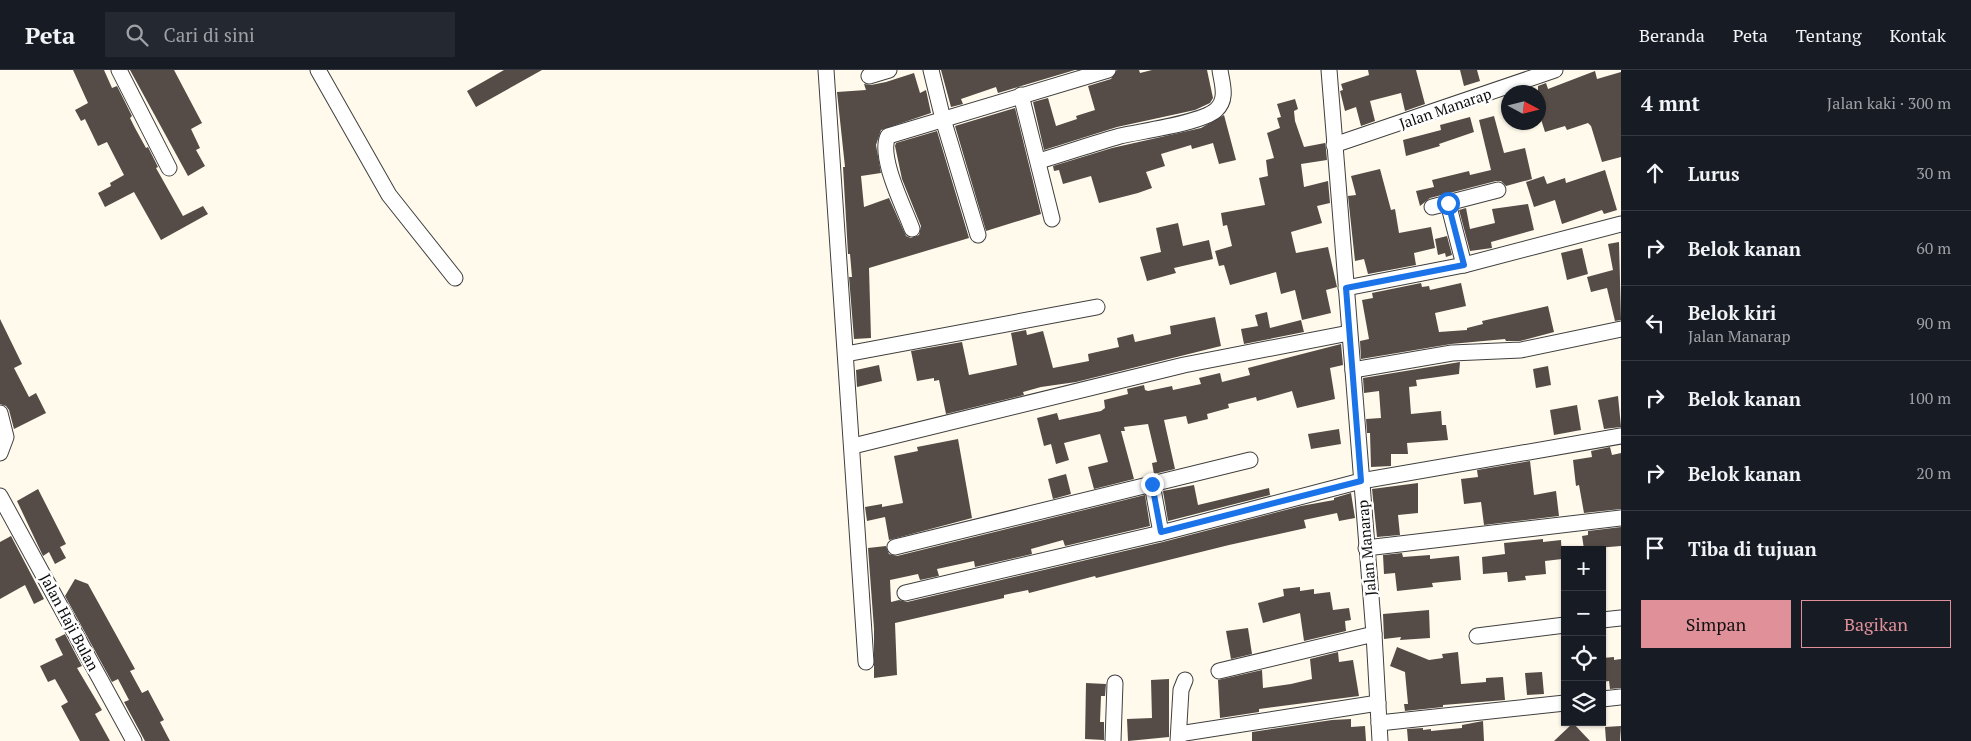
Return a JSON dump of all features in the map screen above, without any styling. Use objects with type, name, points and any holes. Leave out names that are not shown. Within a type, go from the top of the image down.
[{"type":"street","points":[[119,70],[169,168]]},
{"type":"street","points":[[318,70],[389,195],[455,278]]},
{"type":"street","points":[[826,70],[853,446],[866,662]]},
{"type":"street","points":[[868,76],[889,70]]},
{"type":"street","points":[[932,70],[943,119],[978,235]]},
{"type":"street","points":[[912,229],[888,164],[885,142],[888,136],[1108,70]]},
{"type":"street","points":[[1038,162],[1120,136],[1193,120],[1215,111],[1222,103],[1224,93],[1220,70]]},
{"type":"street","name":"Jalan Manarap","points":[[1329,70],[1374,634],[1380,741]]},
{"type":"street","name":"Jalan Manarap","points":[[1334,145],[1555,70]]},
{"type":"street","points":[[1021,95],[1052,219]]},
{"type":"street","points":[[1432,206],[1498,190]]},
{"type":"street","points":[[1448,203],[1464,265]]},
{"type":"street","points":[[1346,288],[1464,265],[1621,224]]},
{"type":"street","points":[[846,354],[1097,307]]},
{"type":"street","points":[[1353,370],[1452,353],[1521,350],[1621,329]]},
{"type":"street","points":[[853,446],[1184,365],[1350,334]]},
{"type":"street","points":[[0,413],[6,437],[0,453]]},
{"type":"street","points":[[905,593],[1161,532],[1361,481],[1621,436]]},
{"type":"street","points":[[895,547],[1250,460]]},
{"type":"street","points":[[1152,484],[1161,532]]},
{"type":"street","name":"Jalan Haji Bulan","points":[[0,496],[4,514],[24,537],[134,741]]},
{"type":"street","points":[[1366,548],[1621,518]]},
{"type":"street","points":[[1606,620],[1621,618]]},
{"type":"street","points":[[1477,636],[1561,626]]},
{"type":"street","points":[[1219,671],[1374,634]]},
{"type":"street","points":[[1185,680],[1181,690],[1178,737],[1378,703]]},
{"type":"street","points":[[1113,741],[1115,683]]},
{"type":"street","points":[[1606,699],[1621,697]]},
{"type":"street","points":[[1379,724],[1561,703]]},
{"type":"building","points":[[73,70],[104,70],[112,88],[117,86],[132,116],[130,118],[135,128],[146,148],[148,147],[158,167],[156,168],[183,216],[203,206],[208,214],[161,240],[134,192],[105,207],[98,193],[111,186],[110,183],[124,175],[107,142],[98,146],[85,119],[81,121],[75,110],[88,103]]},
{"type":"building","points":[[130,70],[174,70],[202,123],[191,129],[200,148],[196,150],[205,166],[188,176]]},
{"type":"building","points":[[504,70],[542,70],[476,107],[467,91]]},
{"type":"building","points":[[941,70],[1075,70],[998,93],[996,87],[961,99],[963,104],[951,107]]},
{"type":"building","points":[[1117,70],[1139,70],[1140,73],[1152,70],[1207,70],[1213,98],[1210,103],[1195,110],[1117,127],[1044,150],[1033,102],[1048,98],[1056,126],[1077,119],[1076,116],[1095,110],[1088,86],[1111,79]]},
{"type":"building","points":[[1368,70],[1416,70],[1425,104],[1405,111],[1401,93],[1370,101],[1375,121],[1361,126],[1356,107],[1345,111],[1340,91],[1343,90],[1341,84],[1369,75]]},
{"type":"building","points":[[1460,70],[1477,70],[1480,81],[1464,86]]},
{"type":"building","points":[[1595,71],[1597,79],[1621,72],[1621,157],[1602,162],[1591,126],[1588,123],[1567,130],[1565,126],[1545,132],[1546,85],[1541,85],[1546,83],[1548,89]]},
{"type":"building","points":[[914,73],[920,93],[926,90],[931,113],[881,130],[876,145],[881,173],[861,176],[864,207],[889,198],[906,236],[911,238],[919,235],[921,226],[902,179],[895,146],[896,143],[937,131],[969,238],[869,268],[871,338],[854,339],[849,277],[852,277],[850,254],[848,254],[843,167],[845,167],[837,92],[866,90],[864,84],[871,85],[886,82]]},
{"type":"building","points":[[1295,99],[1298,109],[1294,111],[1295,121],[1304,147],[1325,143],[1326,149],[1327,160],[1301,164],[1304,187],[1328,181],[1330,203],[1317,206],[1322,223],[1291,232],[1296,253],[1328,247],[1337,287],[1326,290],[1331,313],[1302,320],[1295,290],[1281,294],[1276,272],[1230,285],[1224,265],[1219,266],[1215,251],[1232,246],[1227,225],[1223,226],[1221,213],[1265,205],[1259,178],[1268,176],[1266,160],[1274,158],[1267,133],[1280,128],[1277,118],[1281,117],[1277,104]]},
{"type":"building","points":[[1015,108],[1041,214],[986,231],[955,126]]},
{"type":"building","points":[[1224,115],[1236,160],[1219,164],[1213,143],[1192,149],[1191,145],[1161,154],[1165,166],[1146,172],[1152,188],[1138,193],[1099,203],[1091,176],[1063,184],[1059,170],[1054,171],[1053,166],[1112,148],[1201,128]]},
{"type":"building","points":[[1494,116],[1504,153],[1525,148],[1532,179],[1506,186],[1501,181],[1496,181],[1430,198],[1420,206],[1416,191],[1434,187],[1432,180],[1469,171],[1470,175],[1491,170],[1479,120]]},
{"type":"building","points":[[1470,117],[1474,132],[1439,144],[1440,146],[1406,156],[1403,140],[1441,130],[1440,125]]},
{"type":"building","points":[[1380,169],[1391,210],[1395,209],[1399,233],[1431,227],[1435,248],[1414,253],[1416,265],[1368,274],[1364,259],[1355,261],[1348,196],[1356,195],[1351,176]]},
{"type":"building","points":[[1605,170],[1617,210],[1604,214],[1602,210],[1562,224],[1555,200],[1534,207],[1526,182],[1544,176],[1547,184],[1565,178],[1566,183]]},
{"type":"building","points":[[1528,204],[1534,230],[1491,242],[1492,248],[1470,251],[1459,210],[1466,208],[1470,229],[1495,223],[1492,209]]},
{"type":"building","points":[[1178,223],[1183,246],[1209,240],[1213,259],[1174,268],[1176,273],[1147,281],[1140,257],[1161,252],[1156,228]]},
{"type":"building","points":[[1447,236],[1452,255],[1446,257],[1445,253],[1438,255],[1435,239]]},
{"type":"building","points":[[1619,242],[1621,320],[1615,321],[1607,288],[1591,292],[1587,277],[1613,270],[1608,244]]},
{"type":"building","points":[[1582,248],[1588,274],[1567,280],[1561,253]]},
{"type":"building","points":[[1421,283],[1422,287],[1429,286],[1430,290],[1461,283],[1466,306],[1435,313],[1439,332],[1467,330],[1467,328],[1483,324],[1482,321],[1548,306],[1554,332],[1520,341],[1506,341],[1505,339],[1451,344],[1361,359],[1360,341],[1369,339],[1362,300],[1373,298],[1372,293]]},
{"type":"building","points":[[1267,312],[1270,328],[1301,320],[1304,332],[1244,344],[1241,329],[1258,326],[1255,315]]},
{"type":"building","points":[[1215,317],[1221,346],[1076,382],[1041,387],[1023,392],[1024,395],[946,414],[939,380],[934,381],[934,378],[917,381],[911,351],[962,342],[969,375],[1017,365],[1011,333],[1026,330],[1027,335],[1043,331],[1053,368],[1089,361],[1088,354],[1119,347],[1117,338],[1133,334],[1135,342],[1171,334],[1170,326]]},
{"type":"building","points":[[0,319],[22,364],[14,368],[29,397],[36,393],[46,413],[14,429],[9,410],[6,406],[0,404]]},
{"type":"building","points":[[1341,344],[1343,365],[1330,368],[1335,399],[1297,408],[1292,391],[1257,401],[1256,397],[1228,404],[1229,408],[1207,414],[1208,419],[1188,424],[1186,416],[1164,420],[1175,469],[1154,474],[1152,463],[1157,462],[1148,424],[1124,427],[1125,431],[1121,431],[1134,479],[1094,489],[1088,467],[1108,462],[1100,434],[1064,443],[1069,460],[1056,464],[1051,444],[1044,446],[1037,418],[1057,413],[1059,420],[1101,411],[1105,408],[1104,400],[1128,394],[1127,389],[1144,385],[1145,390],[1148,391],[1172,386],[1173,390],[1201,384],[1199,378],[1220,373],[1222,382],[1250,375],[1248,368]]},
{"type":"building","points":[[1460,362],[1459,374],[1416,380],[1417,386],[1409,387],[1411,414],[1441,411],[1442,425],[1446,425],[1448,440],[1407,443],[1408,454],[1391,454],[1391,466],[1371,467],[1370,433],[1367,433],[1366,419],[1381,418],[1379,391],[1364,393],[1363,378]]},
{"type":"building","points":[[879,365],[882,381],[857,387],[856,370]]},
{"type":"building","points":[[1548,366],[1551,385],[1536,388],[1533,369]]},
{"type":"building","points":[[1618,396],[1621,427],[1604,429],[1598,400]]},
{"type":"building","points":[[1577,405],[1581,430],[1554,435],[1550,410]]},
{"type":"building","points":[[1339,429],[1341,444],[1311,449],[1308,434]]},
{"type":"building","points":[[958,439],[972,518],[889,540],[885,517],[867,521],[865,507],[882,504],[882,507],[903,503],[894,456],[918,451],[917,447]]},
{"type":"building","points":[[1610,447],[1612,455],[1621,453],[1621,509],[1584,513],[1579,485],[1576,486],[1573,460],[1592,457],[1591,451]]},
{"type":"building","points":[[1530,461],[1534,495],[1556,491],[1559,516],[1484,525],[1481,502],[1464,504],[1461,479],[1478,477],[1477,470]]},
{"type":"building","points":[[1066,474],[1071,494],[1053,499],[1048,479]]},
{"type":"building","points":[[1418,483],[1418,513],[1398,515],[1400,535],[1377,537],[1372,489]]},
{"type":"building","points":[[1194,485],[1198,505],[1269,488],[1270,495],[1168,521],[1163,491]]},
{"type":"building","points":[[38,489],[66,544],[60,547],[66,558],[55,564],[49,552],[43,556],[17,501]]},
{"type":"building","points":[[1351,493],[1355,518],[1339,521],[1337,513],[1304,520],[1306,528],[1029,593],[1028,590],[1004,595],[1004,598],[895,623],[897,675],[874,678],[874,629],[868,548],[886,546],[889,554],[897,556],[1145,495],[1150,526],[1065,546],[1063,540],[1031,549],[1032,554],[975,567],[974,561],[937,569],[939,576],[920,580],[918,574],[890,580],[891,602],[899,600],[907,602],[1163,542],[1301,506],[1334,500],[1334,498]]},
{"type":"building","points":[[1621,527],[1621,546],[1584,546],[1582,536],[1588,535],[1588,531]]},
{"type":"building","points":[[11,536],[44,599],[34,604],[25,585],[0,599],[0,542]]},
{"type":"building","points":[[1543,539],[1543,542],[1561,540],[1561,559],[1545,561],[1546,574],[1525,576],[1526,580],[1508,582],[1507,572],[1483,574],[1482,557],[1505,554],[1504,543]]},
{"type":"building","points":[[1402,553],[1403,557],[1430,555],[1430,559],[1459,556],[1461,580],[1432,583],[1433,587],[1397,591],[1395,573],[1384,574],[1383,555]]},
{"type":"building","points":[[75,579],[88,584],[135,669],[130,671],[142,693],[148,690],[164,720],[160,722],[170,741],[145,741],[124,702],[129,700],[118,679],[112,682],[65,596]]},
{"type":"building","points":[[1300,587],[1300,591],[1314,589],[1314,594],[1330,592],[1333,610],[1349,608],[1351,620],[1345,621],[1346,631],[1304,641],[1300,613],[1263,623],[1258,603],[1284,596],[1283,589]]},
{"type":"building","points":[[1429,610],[1430,638],[1400,640],[1401,637],[1384,639],[1383,614]]},
{"type":"building","points":[[1248,628],[1252,654],[1231,659],[1226,631]]},
{"type":"building","points":[[65,634],[82,666],[77,668],[102,710],[95,714],[110,741],[80,741],[61,706],[68,702],[55,679],[48,682],[40,666],[63,655],[55,639]]},
{"type":"building","points":[[1397,647],[1429,660],[1443,658],[1442,654],[1458,652],[1461,684],[1486,682],[1486,678],[1503,677],[1505,700],[1443,705],[1443,707],[1405,711],[1404,704],[1408,704],[1405,672],[1390,666]]},
{"type":"building","points":[[1338,652],[1339,662],[1353,660],[1359,696],[1259,709],[1259,712],[1220,718],[1218,680],[1262,670],[1263,688],[1291,684],[1312,679],[1310,659]]},
{"type":"building","points":[[1614,657],[1614,660],[1621,659],[1621,688],[1610,689],[1609,681],[1606,681],[1606,658]]},
{"type":"building","points":[[1542,672],[1544,694],[1527,695],[1525,673]]},
{"type":"building","points":[[1169,679],[1169,737],[1128,741],[1127,719],[1152,718],[1151,680]]},
{"type":"building","points":[[1086,683],[1106,684],[1105,696],[1101,696],[1100,722],[1104,722],[1104,740],[1085,739]]},
{"type":"building","points":[[1351,719],[1351,727],[1365,726],[1366,741],[1252,741],[1252,732]]},
{"type":"building","points":[[1483,721],[1484,741],[1408,741],[1407,729],[1423,728],[1423,730],[1431,729],[1431,731],[1462,728],[1462,725]]},
{"type":"building","points":[[1570,726],[1576,726],[1590,741],[1554,741]]},
{"type":"building","points":[[1621,726],[1620,741],[1606,741],[1605,727]]},
{"type":"route","points":[[1152,484],[1161,532],[1361,481],[1346,288],[1464,265],[1448,203]]}]
